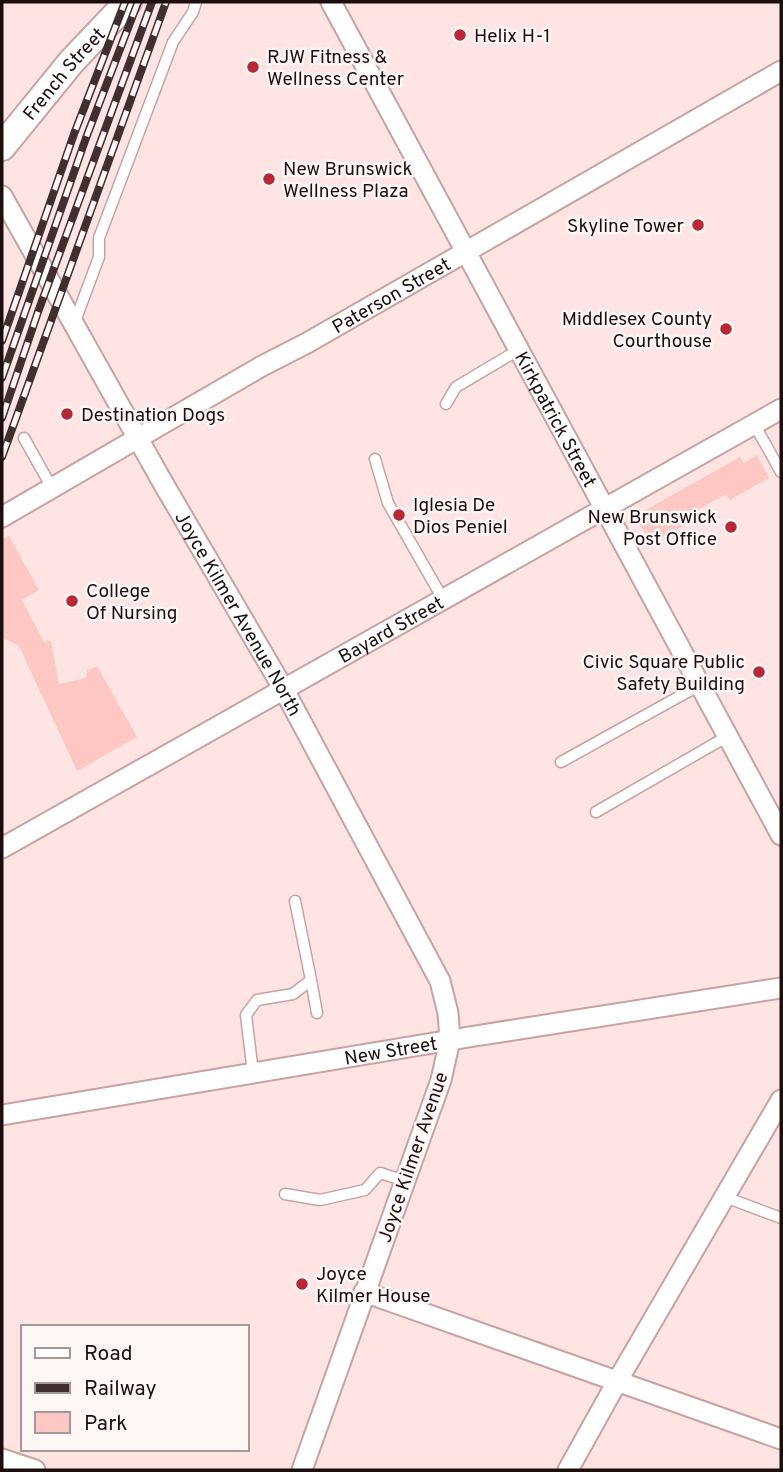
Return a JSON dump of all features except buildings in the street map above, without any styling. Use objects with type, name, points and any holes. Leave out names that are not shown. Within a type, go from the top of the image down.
[{"type":"main road","name":"French Street","points":[[2,147],[72,61],[128,2]]},
{"type":"street","name":"Kirkpatrick Street","points":[[331,2],[781,835]]},
{"type":"street","name":"Paterson Street","points":[[2,517],[781,71]]},
{"type":"street","name":"Joyce Kilmer Avenue North","points":[[2,196],[163,483],[283,688],[440,981],[448,1013],[450,1040]]},
{"type":"street","name":"Bayard Street","points":[[2,848],[781,409]]},
{"type":"street","name":"New Street","points":[[2,1115],[781,988]]},
{"type":"street","name":"Joyce Kilmer Avenue","points":[[302,1470],[441,1080],[450,1040]]},
{"type":"street","points":[[568,1470],[781,1100]]},
{"type":"street","points":[[364,1292],[781,1440]]},
{"type":"street","points":[[2,1459],[35,1470]]},
{"type":"lane","points":[[74,325],[99,257],[99,238],[173,43],[193,12],[196,2]]},
{"type":"lane","points":[[446,404],[456,387],[520,349]]},
{"type":"lane","points":[[754,424],[781,472]]},
{"type":"lane","points":[[24,438],[52,488]]},
{"type":"lane","points":[[375,459],[388,503],[443,599]]},
{"type":"lane","points":[[561,762],[700,684]]},
{"type":"lane","points":[[596,813],[728,736]]},
{"type":"lane","points":[[295,901],[317,1013]]},
{"type":"lane","points":[[254,1073],[246,1015],[257,1000],[293,994],[311,980]]},
{"type":"lane","points":[[285,1194],[320,1200],[365,1190],[380,1173],[405,1181]]},
{"type":"lane","points":[[724,1197],[781,1218]]},
{"type":"green space","points":[[757,455],[769,478],[730,500],[726,494],[692,513],[695,519],[656,541],[652,546],[635,516],[740,457],[744,463]]},
{"type":"green space","points":[[9,536],[39,590],[22,600],[44,642],[51,641],[59,684],[86,678],[87,671],[97,666],[137,737],[77,771],[19,646],[2,637],[2,540]]},
{"type":"railway","points":[[2,341],[74,134],[125,2]]},
{"type":"railway","points":[[2,378],[86,138],[138,2]]},
{"type":"railway","points":[[2,418],[152,2]]},
{"type":"railway","points":[[2,457],[166,2]]},
{"type":"place","name":"Helix H-1","points":[[460,35]]},
{"type":"place","name":"RJW Fitness & Wellness Center","points":[[253,67]]},
{"type":"place","name":"New Brunswick Wellness Plaza","points":[[269,179]]},
{"type":"place","name":"Skyline Tower","points":[[698,225]]},
{"type":"place","name":"Middlesex County Courthouse","points":[[726,329]]},
{"type":"place","name":"Destination Dogs","points":[[67,414]]},
{"type":"place","name":"Iglesia De Dios Peniel","points":[[399,515]]},
{"type":"place","name":"New Brunswick Post Office","points":[[731,527]]},
{"type":"place","name":"College Of Nursing","points":[[72,601]]},
{"type":"place","name":"Civic Square Public Safety Building","points":[[759,672]]},
{"type":"place","name":"Joyce Kilmer House","points":[[302,1284]]}]
